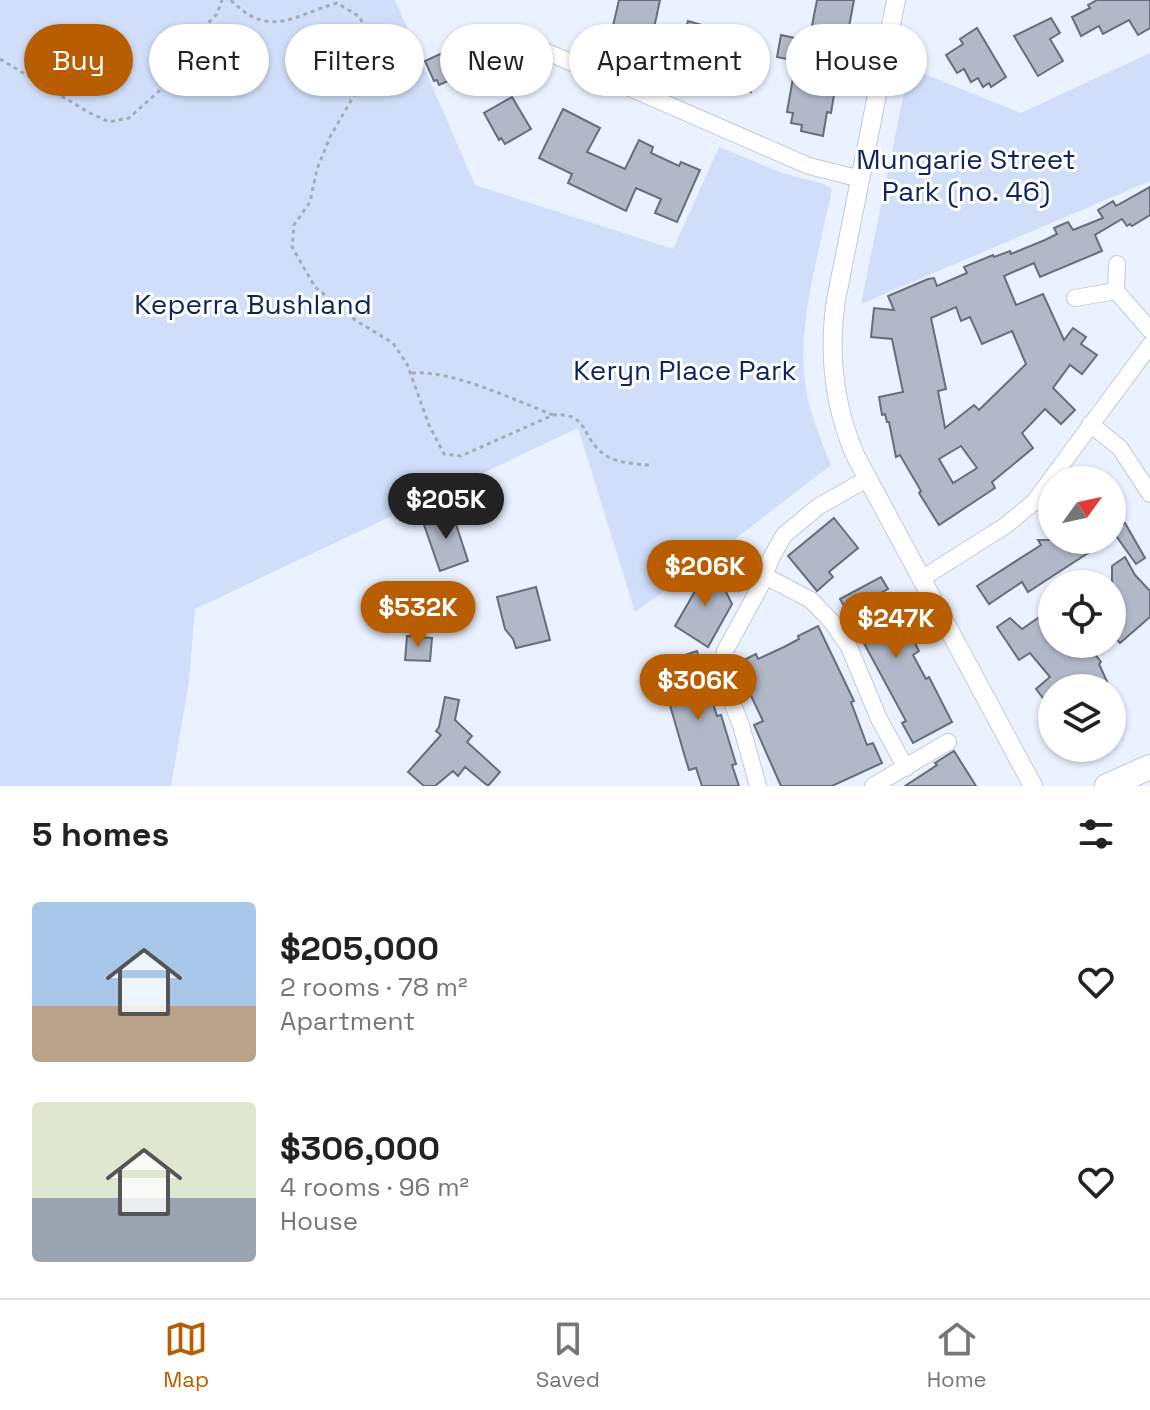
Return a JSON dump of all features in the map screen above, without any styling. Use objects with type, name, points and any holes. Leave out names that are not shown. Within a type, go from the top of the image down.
[{"type":"main road","points":[[1107,786],[1150,767]]},
{"type":"street","points":[[896,0],[836,300],[832,345],[834,382],[842,421],[867,479],[1033,786]]},
{"type":"street","points":[[553,55],[809,166],[861,179]]},
{"type":"street","points":[[1117,264],[1116,291],[1150,330]]},
{"type":"street","points":[[1075,298],[1116,291]]},
{"type":"street","points":[[921,579],[1005,526],[1034,502],[1150,345]]},
{"type":"street","points":[[1090,424],[1120,448],[1150,494]]},
{"type":"street","points":[[758,786],[741,725],[723,680],[726,647],[765,576],[780,540],[792,526],[826,501],[867,479]]},
{"type":"street","points":[[765,576],[811,600],[832,622],[853,657],[879,719],[906,768]]},
{"type":"street","points":[[873,786],[948,742]]},
{"type":"path","points":[[0,59],[109,122],[129,118],[167,84],[197,34],[217,14],[222,0]]},
{"type":"path","points":[[231,0],[262,22],[291,21],[337,2],[360,17],[372,47],[364,78],[330,137],[317,169],[310,202],[294,225],[292,247],[315,287],[355,320],[393,343],[407,364],[429,425],[444,454],[461,456],[553,415],[569,414],[580,420],[591,442],[606,456],[649,465]]},
{"type":"path","points":[[410,373],[427,372],[502,394],[553,415]]},
{"type":"green space","name":"Keperra Bushland","points":[[0,0],[395,0],[405,24],[285,24],[285,96],[424,96],[424,67],[475,185],[673,249],[719,147],[782,173],[832,189],[811,286],[803,360],[809,404],[831,465],[700,566],[635,612],[578,428],[195,609],[189,681],[171,786],[0,786]]},
{"type":"green space","name":"Mungarie Street Park (no. 46)","points":[[1150,53],[1150,181],[861,304],[903,96],[927,96],[927,75],[1021,113]]},
{"type":"building","points":[[619,0],[660,0],[655,24],[613,24]]},
{"type":"building","points":[[817,0],[854,0],[850,24],[812,24]]},
{"type":"building","points":[[1097,0],[1150,0],[1150,28],[1138,35],[1129,20],[1103,34],[1099,26],[1081,36],[1072,17],[1090,8],[1088,5]]},
{"type":"building","points":[[1051,18],[1060,33],[1050,39],[1063,61],[1038,76],[1014,36]]},
{"type":"building","points":[[977,28],[1006,77],[991,87],[989,83],[983,87],[978,78],[971,82],[964,69],[957,73],[946,55],[963,44],[960,39]]},
{"type":"building","points":[[781,35],[786,36],[786,59],[777,57]]},
{"type":"building","points":[[440,54],[440,85],[434,81],[425,61]]},
{"type":"building","points":[[790,96],[834,96],[831,113],[827,112],[823,136],[801,131],[802,125],[791,123],[793,113],[787,112]]},
{"type":"building","points":[[512,97],[531,129],[505,144],[501,138],[499,140],[484,113]]},
{"type":"building","points":[[563,109],[600,128],[587,152],[625,169],[639,140],[653,147],[651,153],[679,166],[681,162],[700,170],[677,222],[655,213],[661,199],[636,188],[626,211],[568,183],[572,174],[539,158]]},
{"type":"building","points":[[1150,187],[1150,215],[1132,226],[1127,226],[1122,219],[1095,235],[1102,251],[1040,277],[1034,263],[1004,276],[1016,305],[1043,294],[1064,340],[1073,328],[1086,337],[1081,344],[1097,355],[1082,374],[1070,365],[1053,388],[1075,410],[1061,424],[1045,409],[1022,433],[1033,448],[992,482],[995,488],[939,525],[900,455],[896,457],[889,422],[885,414],[882,415],[879,397],[903,392],[892,339],[871,337],[874,308],[894,310],[888,296],[928,279],[934,278],[937,286],[967,273],[964,267],[993,255],[1010,251],[1011,254],[1045,240],[1057,234],[1054,228],[1068,222],[1073,230],[1103,218],[1098,210],[1113,201],[1116,206]],"holes":[[[956,307],[961,321],[970,317],[982,344],[1012,331],[1026,364],[979,410],[974,405],[945,428],[938,391],[946,389],[931,318]],[[961,446],[977,468],[953,483],[939,459]]]},
{"type":"building","points":[[452,512],[468,561],[440,571],[423,522]]},
{"type":"building","points":[[834,518],[858,548],[829,572],[833,577],[817,591],[788,556]]},
{"type":"building","points":[[1126,525],[1145,558],[1136,564],[1126,550]]},
{"type":"building","points":[[1038,547],[1038,554],[1086,554],[1062,570],[1038,570],[1038,586],[1028,592],[1022,582],[989,604],[977,586]]},
{"type":"building","points":[[1125,557],[1135,575],[1150,591],[1150,617],[1126,638],[1126,570],[1112,570],[1112,566]]},
{"type":"building","points":[[713,564],[721,582],[719,584],[732,604],[708,647],[675,626],[698,586],[690,581]]},
{"type":"building","points":[[881,577],[888,589],[881,593],[896,623],[903,620],[919,651],[913,655],[926,679],[929,677],[952,722],[913,743],[902,723],[906,721],[840,599]]},
{"type":"building","points":[[536,587],[550,640],[516,648],[505,629],[497,597]]},
{"type":"building","points":[[1010,618],[1022,629],[1038,618],[1038,658],[1098,658],[1104,674],[1048,674],[1030,653],[1019,660],[997,627]]},
{"type":"building","points":[[818,626],[854,701],[851,702],[867,745],[873,743],[882,763],[832,786],[781,786],[754,725],[763,721],[736,664],[756,654],[758,659],[784,647]]},
{"type":"building","points":[[407,636],[432,638],[430,661],[405,660]]},
{"type":"building","points":[[697,651],[717,716],[721,715],[736,764],[732,765],[739,786],[702,786],[696,768],[689,770],[658,664]]},
{"type":"building","points":[[445,697],[459,700],[455,720],[472,736],[467,742],[500,772],[488,786],[465,767],[458,776],[453,771],[435,786],[424,786],[408,772],[441,735],[436,731]]},
{"type":"building","points":[[954,751],[976,786],[905,786],[937,765],[935,763]]},
{"type":"park label","name":"Keryn Place Park","points":[[685,370]]}]
